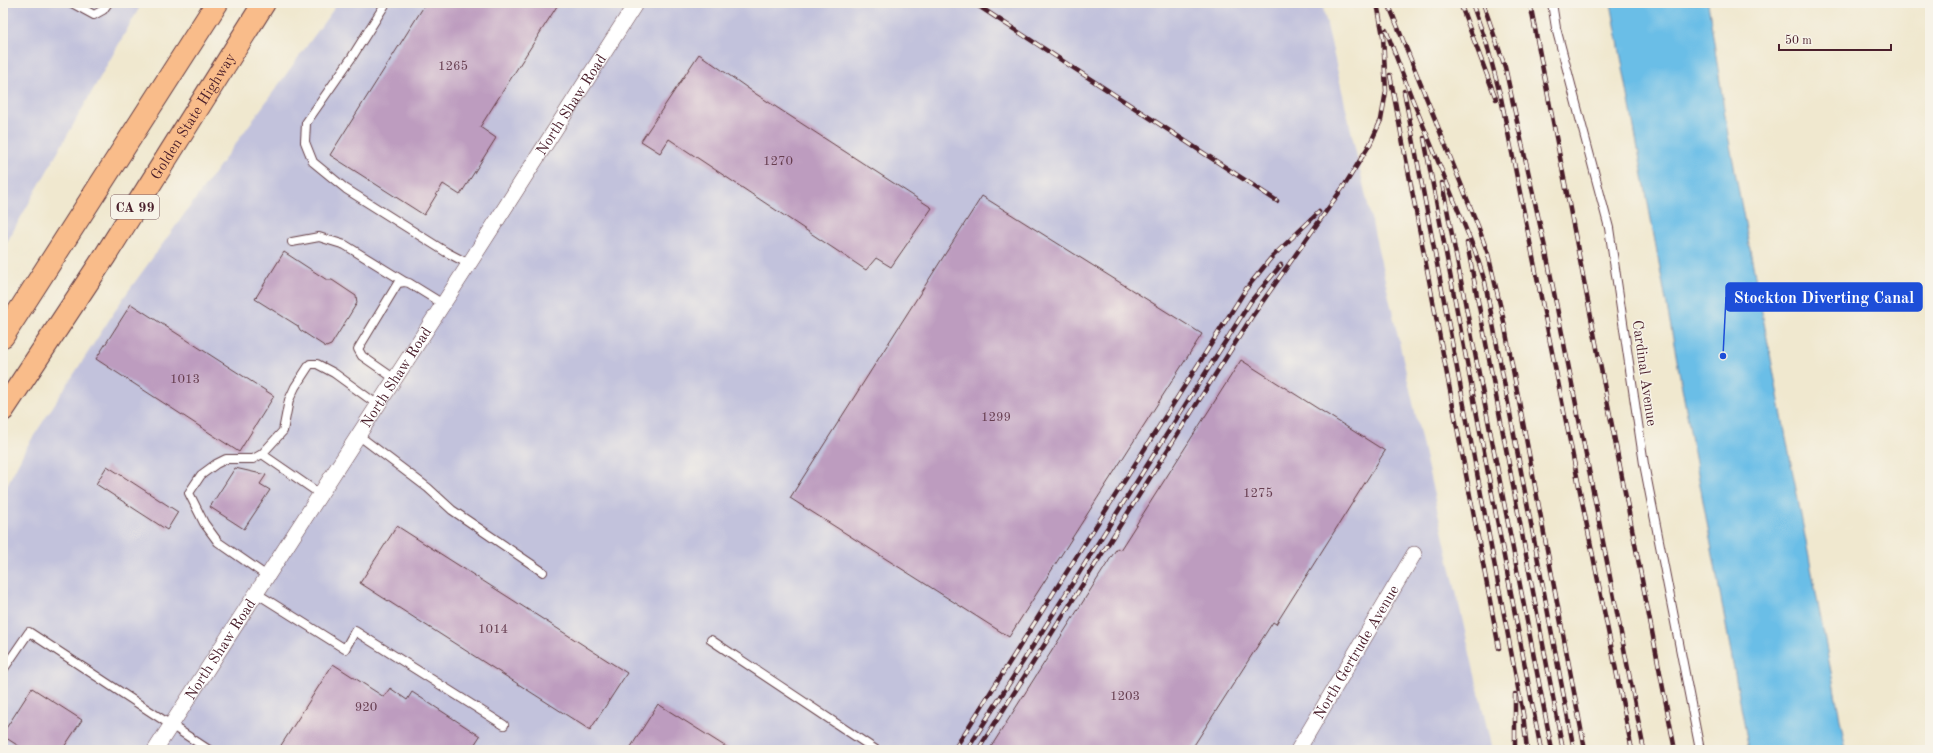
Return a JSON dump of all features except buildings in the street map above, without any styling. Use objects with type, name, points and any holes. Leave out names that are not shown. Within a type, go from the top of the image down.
[{"type":"highway","name":"CA 99","points":[[3,336],[217,3]]},
{"type":"highway","name":"Golden State Highway","points":[[3,410],[26,372],[105,256],[264,3]]},
{"type":"highway","points":[[3,310],[76,223]]},
{"type":"highway","points":[[3,417],[26,372]]},
{"type":"street","name":"North Shaw Road","points":[[155,750],[636,3]]},
{"type":"street","name":"North Gertrude Avenue","points":[[1298,750],[1414,554]]},
{"type":"lane","points":[[72,3],[94,15],[103,10],[108,3]]},
{"type":"lane","points":[[386,3],[352,57],[306,124],[305,142],[313,162],[346,189],[446,252],[469,264]]},
{"type":"lane","name":"Cardinal Avenue","points":[[1552,3],[1556,28],[1610,228],[1644,464],[1700,750]]},
{"type":"lane","points":[[292,242],[319,237],[345,245],[443,304]]},
{"type":"lane","points":[[395,379],[362,356],[358,349],[398,283],[405,282]]},
{"type":"lane","points":[[267,576],[218,542],[204,523],[188,493],[202,475],[221,462],[226,459],[252,459],[262,454],[283,432],[289,400],[295,387],[310,364],[317,364],[334,373],[378,405]]},
{"type":"lane","points":[[358,435],[428,488],[452,510],[543,572]]},
{"type":"lane","points":[[262,454],[320,494]]},
{"type":"lane","points":[[256,593],[345,648],[356,631],[504,725]]},
{"type":"lane","points":[[3,670],[29,632],[170,726],[209,750]]},
{"type":"lane","points":[[711,640],[876,750]]},
{"type":"shaded area","points":[[3,3],[142,3],[3,249]]},
{"type":"shaded area","points":[[338,3],[1322,3],[1492,750],[3,750],[3,493],[26,448],[124,297]]},
{"type":"water","points":[[1611,3],[1708,3],[1728,135],[1846,750],[1749,750]]},
{"type":"railway","points":[[974,3],[1277,201]]},
{"type":"railway","points":[[978,750],[1251,318],[1346,183],[1370,144],[1381,120],[1386,91],[1383,36],[1377,3]]},
{"type":"railway","points":[[1388,3],[1488,254],[1503,317],[1585,750]]},
{"type":"railway","points":[[1460,3],[1496,99]]},
{"type":"railway","points":[[1472,3],[1487,45],[1501,98],[1632,750]]},
{"type":"railway","points":[[1483,3],[1505,67],[1546,252],[1644,750]]},
{"type":"railway","points":[[1530,3],[1675,750]]},
{"type":"railway","points":[[1386,30],[1411,96],[1475,251],[1485,282],[1574,750]]},
{"type":"railway","points":[[1390,75],[1499,648]]},
{"type":"railway","points":[[1404,91],[1523,714],[1527,750]]},
{"type":"railway","points":[[1424,138],[1541,750]]},
{"type":"railway","points":[[1442,183],[1552,750]]},
{"type":"railway","points":[[954,750],[1246,289],[1271,258],[1319,212]]},
{"type":"railway","points":[[1467,243],[1563,750]]},
{"type":"railway","points":[[967,750],[1251,301],[1281,265]]},
{"type":"railway","points":[[1515,694],[1515,750]]},
{"type":"place","name":"Stockton Diverting Canal","points":[[1723,356]]}]
